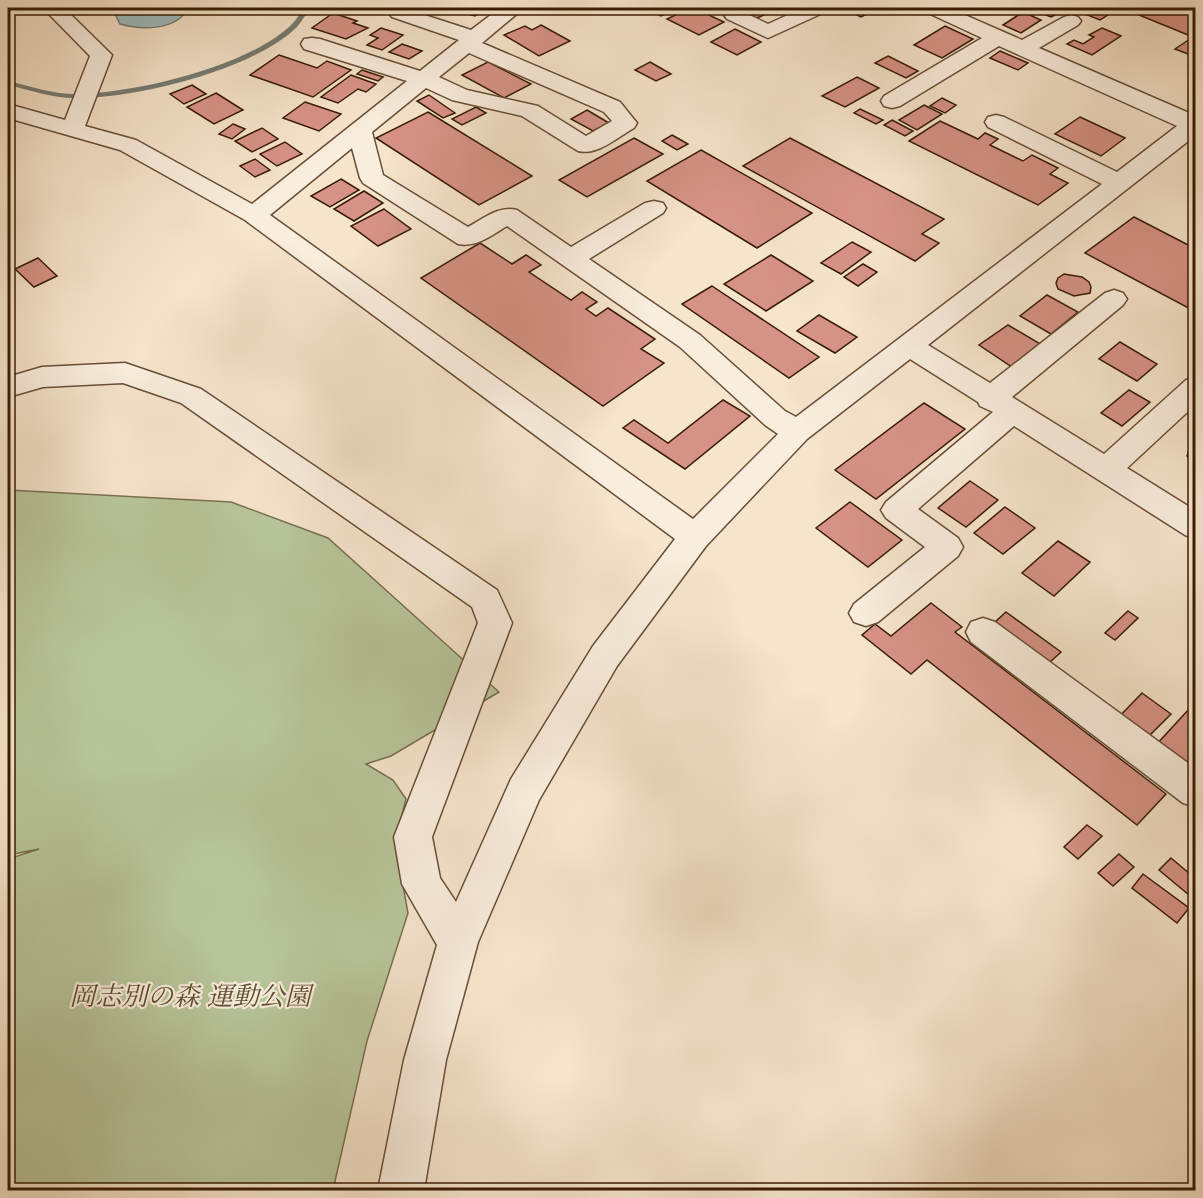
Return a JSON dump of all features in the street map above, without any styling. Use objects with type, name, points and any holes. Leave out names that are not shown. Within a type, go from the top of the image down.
[{"type":"street","points":[[53,8],[101,55],[73,128]]},
{"type":"street","points":[[254,215],[512,8]]},
{"type":"street","points":[[734,15],[768,32],[818,8]]},
{"type":"street","points":[[401,1191],[425,1059],[458,942],[524,791],[605,656],[695,537],[797,432],[1194,124],[933,8]]},
{"type":"street","points":[[312,44],[424,79],[460,95],[530,111],[586,146],[626,123],[612,107],[470,41],[399,13]]},
{"type":"street","points":[[1024,48],[1071,21]]},
{"type":"street","points":[[892,101],[999,37]]},
{"type":"street","points":[[8,111],[128,145],[254,215],[695,537]]},
{"type":"street","points":[[996,122],[1120,183]]},
{"type":"street","points":[[360,131],[372,178],[467,238],[508,215],[690,341],[775,418],[797,432]]},
{"type":"street","points":[[570,259],[654,208]]},
{"type":"street","points":[[866,613],[947,547],[897,510],[1001,405],[1114,299]]},
{"type":"street","points":[[910,346],[1196,527]]},
{"type":"street","points":[[8,387],[42,377],[125,372],[191,396],[485,599],[495,623],[413,837],[422,884],[458,942]]},
{"type":"street","points":[[1105,471],[1196,387]]},
{"type":"street","points":[[983,632],[1196,791]]},
{"type":"green space","name":"岡志別の森 運動公園","points":[[8,490],[231,502],[328,538],[499,692],[391,756],[366,764],[393,780],[406,799],[395,842],[408,913],[367,1041],[333,1190],[8,1190],[8,859],[39,849],[8,855]]},
{"type":"water","points":[[112,8],[133,8],[137,13],[155,13],[164,8],[188,8],[176,21],[148,28],[120,24]]},
{"type":"building","points":[[446,8],[485,8],[475,16]]},
{"type":"building","points":[[644,8],[679,8],[661,16]]},
{"type":"building","points":[[690,8],[724,22],[699,35],[667,19]]},
{"type":"building","points":[[731,8],[779,8],[755,19]]},
{"type":"building","points":[[842,8],[879,8],[861,17]]},
{"type":"building","points":[[1028,8],[1043,8],[1057,14],[1051,17]]},
{"type":"building","points":[[1070,8],[1111,8],[1116,10],[1100,20]]},
{"type":"building","points":[[1122,8],[1196,8],[1196,57],[1175,49],[1193,37]]},
{"type":"building","points":[[1023,12],[1041,20],[1021,33],[1003,25]]},
{"type":"building","points":[[333,13],[357,21],[353,23],[368,28],[346,39],[312,28]]},
{"type":"building","points":[[541,25],[570,41],[539,56],[504,35],[525,26],[532,30]]},
{"type":"building","points":[[945,26],[973,39],[942,58],[914,45]]},
{"type":"building","points":[[381,28],[403,35],[382,50],[367,45],[378,38],[370,35]]},
{"type":"building","points":[[1102,28],[1121,36],[1092,55],[1067,44],[1074,40],[1083,44],[1094,37],[1089,35]]},
{"type":"building","points":[[735,29],[761,42],[737,55],[711,42]]},
{"type":"building","points":[[402,44],[422,51],[409,59],[389,52]]},
{"type":"building","points":[[1000,51],[1028,63],[1018,70],[990,58]]},
{"type":"building","points":[[279,55],[317,68],[327,61],[351,70],[313,97],[250,75]]},
{"type":"building","points":[[888,56],[918,71],[906,78],[875,63]]},
{"type":"building","points":[[488,62],[531,84],[504,98],[462,75]]},
{"type":"building","points":[[650,62],[671,74],[656,81],[635,70]]},
{"type":"building","points":[[362,70],[383,77],[378,81],[357,74]]},
{"type":"building","points":[[351,75],[376,84],[366,92],[358,89],[338,103],[321,97]]},
{"type":"building","points":[[857,77],[879,88],[845,107],[822,96]]},
{"type":"building","points":[[192,85],[206,94],[184,104],[170,94]]},
{"type":"building","points":[[216,93],[243,110],[214,124],[187,107]]},
{"type":"building","points":[[429,95],[455,113],[443,118],[417,101]]},
{"type":"building","points":[[942,98],[956,105],[945,113],[930,106]]},
{"type":"building","points":[[305,102],[341,114],[319,131],[283,118]]},
{"type":"building","points":[[924,105],[942,114],[917,130],[899,120]]},
{"type":"building","points":[[476,107],[486,113],[462,125],[452,119]]},
{"type":"building","points":[[860,109],[883,120],[876,124],[854,113]]},
{"type":"building","points":[[587,110],[609,123],[593,131],[571,119]]},
{"type":"building","points":[[428,112],[532,176],[479,205],[376,138]]},
{"type":"building","points":[[1080,117],[1125,138],[1101,156],[1055,134]]},
{"type":"building","points":[[892,120],[913,131],[905,136],[884,125]]},
{"type":"building","points":[[940,121],[978,139],[985,133],[998,139],[990,145],[1023,161],[1032,155],[1058,168],[1050,174],[1068,183],[1038,205],[909,141]]},
{"type":"building","points":[[233,124],[245,129],[232,139],[219,134]]},
{"type":"building","points":[[262,128],[278,139],[252,152],[235,141]]},
{"type":"building","points":[[672,135],[688,144],[677,150],[662,141]]},
{"type":"building","points":[[634,138],[663,154],[587,197],[559,180]]},
{"type":"building","points":[[790,138],[944,219],[922,234],[939,243],[915,261],[743,166]]},
{"type":"building","points":[[285,142],[302,154],[277,166],[260,154]]},
{"type":"building","points":[[701,150],[812,213],[757,248],[647,181]]},
{"type":"building","points":[[255,159],[270,170],[255,177],[240,166]]},
{"type":"building","points":[[341,179],[359,190],[330,207],[311,196]]},
{"type":"building","points":[[364,191],[383,203],[354,221],[334,209]]},
{"type":"building","points":[[384,209],[411,229],[378,246],[351,226]]},
{"type":"building","points":[[1134,217],[1196,249],[1196,312],[1085,253]]},
{"type":"building","points":[[852,242],[871,252],[841,274],[821,263]]},
{"type":"building","points":[[480,243],[512,264],[526,255],[541,265],[529,272],[571,300],[582,292],[597,302],[586,309],[596,316],[608,308],[655,339],[641,349],[664,363],[603,406],[421,278]]},
{"type":"building","points":[[771,255],[813,281],[766,311],[724,284]]},
{"type":"building","points":[[38,258],[57,276],[34,287],[15,269]]},
{"type":"building","points":[[863,264],[877,272],[858,286],[844,277]]},
{"type":"building","points":[[1064,274],[1082,277],[1089,282],[1090,293],[1074,296],[1058,289],[1056,283],[1058,278]]},
{"type":"building","points":[[712,286],[819,357],[789,378],[682,304]]},
{"type":"building","points":[[1047,295],[1078,312],[1051,334],[1020,316]]},
{"type":"building","points":[[819,315],[857,337],[835,353],[797,331]]},
{"type":"building","points":[[1008,325],[1042,345],[1012,367],[979,345]]},
{"type":"building","points":[[1120,342],[1157,364],[1137,381],[1099,359]]},
{"type":"building","points":[[1129,390],[1150,402],[1122,426],[1101,413]]},
{"type":"building","points":[[723,400],[750,416],[685,469],[623,428],[634,420],[668,443]]},
{"type":"building","points":[[924,403],[965,429],[876,499],[835,470]]},
{"type":"building","points":[[1196,447],[1196,466],[1187,456],[1189,450]]},
{"type":"building","points":[[970,481],[998,500],[966,527],[938,508]]},
{"type":"building","points":[[850,502],[902,540],[868,567],[816,528]]},
{"type":"building","points":[[1005,507],[1035,528],[1003,554],[974,533]]},
{"type":"building","points":[[1058,541],[1090,562],[1054,596],[1022,573]]},
{"type":"building","points":[[931,603],[962,627],[955,632],[1166,794],[1137,825],[927,660],[911,674],[862,635],[875,624],[891,636]]},
{"type":"building","points":[[1128,611],[1138,618],[1115,640],[1105,633]]},
{"type":"building","points":[[1006,612],[1061,652],[1049,663],[994,623]]},
{"type":"building","points":[[1142,693],[1171,714],[1145,740],[1117,719]]},
{"type":"building","points":[[1190,708],[1196,712],[1196,761],[1189,768],[1156,745]]},
{"type":"building","points":[[1087,825],[1102,836],[1078,859],[1064,847]]},
{"type":"building","points":[[1119,854],[1134,867],[1113,886],[1098,873]]},
{"type":"building","points":[[1171,858],[1196,879],[1195,900],[1159,870]]},
{"type":"building","points":[[1143,874],[1189,908],[1177,923],[1132,888]]},
{"type":"waterway","points":[[8,83],[67,96],[100,95],[159,85],[221,66],[274,41],[294,26],[307,8]]}]
